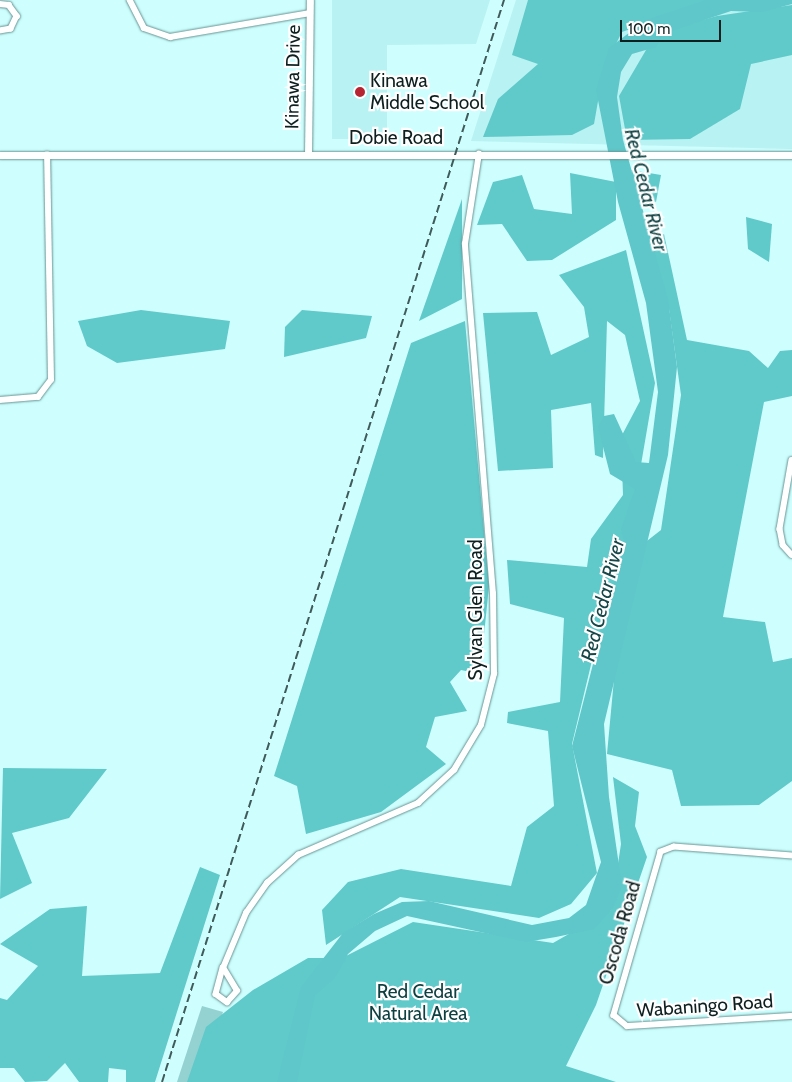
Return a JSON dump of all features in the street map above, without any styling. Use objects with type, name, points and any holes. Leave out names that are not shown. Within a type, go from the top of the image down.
[{"type":"street","points":[[130,0],[144,28],[170,36],[310,13]]},
{"type":"street","name":"Kinawa Drive","points":[[308,155],[310,0]]},
{"type":"street","points":[[0,4],[9,5],[17,16],[11,29],[0,31]]},
{"type":"street","name":"Sylvan Glen Road","points":[[223,968],[237,991],[227,1002],[216,994],[223,968],[253,901],[285,865],[321,842],[418,803],[454,770],[481,725],[494,674],[493,594],[465,244],[480,154]]},
{"type":"street","name":"Dobie Road","points":[[0,155],[792,154]]},
{"type":"street","points":[[0,400],[38,397],[51,380],[47,155]]},
{"type":"street","points":[[792,460],[780,529],[783,545],[792,555]]},
{"type":"street","name":"Oscoda Road","points":[[620,1024],[614,1017],[615,1006],[664,850],[674,847],[792,856]]},
{"type":"street","name":"Wabaningo Road","points":[[620,1024],[792,1016]]},
{"type":"shaded area","name":"Kinawa Middle School","points":[[332,0],[490,0],[476,44],[387,45],[387,139],[332,139]]},
{"type":"shaded area","points":[[516,0],[792,0],[792,149],[471,141]]},
{"type":"shaded area","points":[[706,0],[792,0],[792,4],[762,12],[731,11],[663,34],[656,47],[632,54],[621,72],[617,97],[623,140],[668,299],[677,367],[668,455],[604,724],[609,797],[622,886],[613,908],[594,929],[556,937],[526,942],[407,916],[375,931],[348,954],[335,978],[315,995],[297,1082],[277,1082],[301,987],[343,933],[374,914],[402,902],[429,901],[532,925],[569,918],[586,905],[601,862],[572,746],[624,543],[621,529],[635,489],[610,474],[598,427],[604,416],[614,414],[636,462],[649,463],[658,392],[646,303],[618,202],[596,90],[609,48],[646,20]]},
{"type":"shaded area","points":[[202,1006],[223,1012],[201,1082],[177,1082]]},
{"type":"green space","points":[[528,0],[710,0],[622,32],[604,67],[594,124],[572,135],[483,137],[498,99],[538,64],[512,55]]},
{"type":"green space","points":[[792,5],[792,55],[751,64],[740,109],[690,139],[627,140],[619,96],[656,33],[717,16]]},
{"type":"green space","points":[[631,170],[661,175],[656,202],[639,207]]},
{"type":"green space","points":[[570,173],[616,182],[616,220],[552,260],[527,261],[502,224],[477,225],[493,182],[522,175],[534,209],[572,214]]},
{"type":"green space","points":[[462,199],[462,299],[419,321]]},
{"type":"green space","points":[[746,217],[772,224],[769,262],[748,249]]},
{"type":"green space","points":[[664,234],[687,340],[749,351],[768,368],[780,351],[792,350],[792,396],[764,402],[723,617],[765,622],[773,662],[792,658],[792,781],[759,805],[681,806],[672,770],[607,754],[614,679],[595,648],[572,744],[597,873],[571,904],[539,918],[400,897],[326,945],[322,910],[348,882],[401,869],[511,886],[527,827],[554,806],[548,731],[507,723],[508,712],[560,702],[564,618],[510,604],[507,560],[587,567],[591,539],[623,495],[621,437],[640,401],[625,335],[607,321],[603,458],[595,455],[591,403],[551,410],[553,468],[498,471],[483,313],[537,312],[551,355],[589,337],[584,307],[559,275],[626,250],[655,383],[625,558],[661,530],[681,395],[669,309],[650,241]]},
{"type":"green space","points":[[141,310],[230,321],[225,349],[117,363],[87,346],[78,321]]},
{"type":"green space","points":[[302,310],[372,316],[366,338],[284,357],[285,327]]},
{"type":"green space","points":[[465,321],[489,586],[480,674],[461,670],[450,682],[467,711],[435,717],[426,747],[446,764],[381,812],[306,834],[297,786],[274,776],[411,343]]},
{"type":"green space","points":[[3,768],[107,769],[69,818],[12,833],[32,883],[0,899]]},
{"type":"green space","name":"Red Cedar Natural Area","points":[[613,777],[639,792],[635,826],[647,857],[596,1005],[566,1066],[616,1082],[187,1082],[206,1027],[253,990],[308,958],[342,958],[413,922],[553,943],[611,910],[621,844]]},
{"type":"green space","points":[[200,867],[220,875],[155,1082],[126,1082],[126,1070],[109,1068],[108,1082],[79,1082],[65,1063],[47,1081],[25,1082],[14,1068],[0,1068],[0,998],[7,1000],[38,966],[0,944],[50,909],[87,906],[82,976],[160,973]]},
{"type":"railway","points":[[162,1082],[504,0]]},
{"type":"place","name":"Kinawa Middle School","points":[[360,92]]},
{"type":"water label","name":"Red Cedar River","points":[[646,190]]},
{"type":"water label","name":"Red Cedar River","points":[[603,600]]}]
